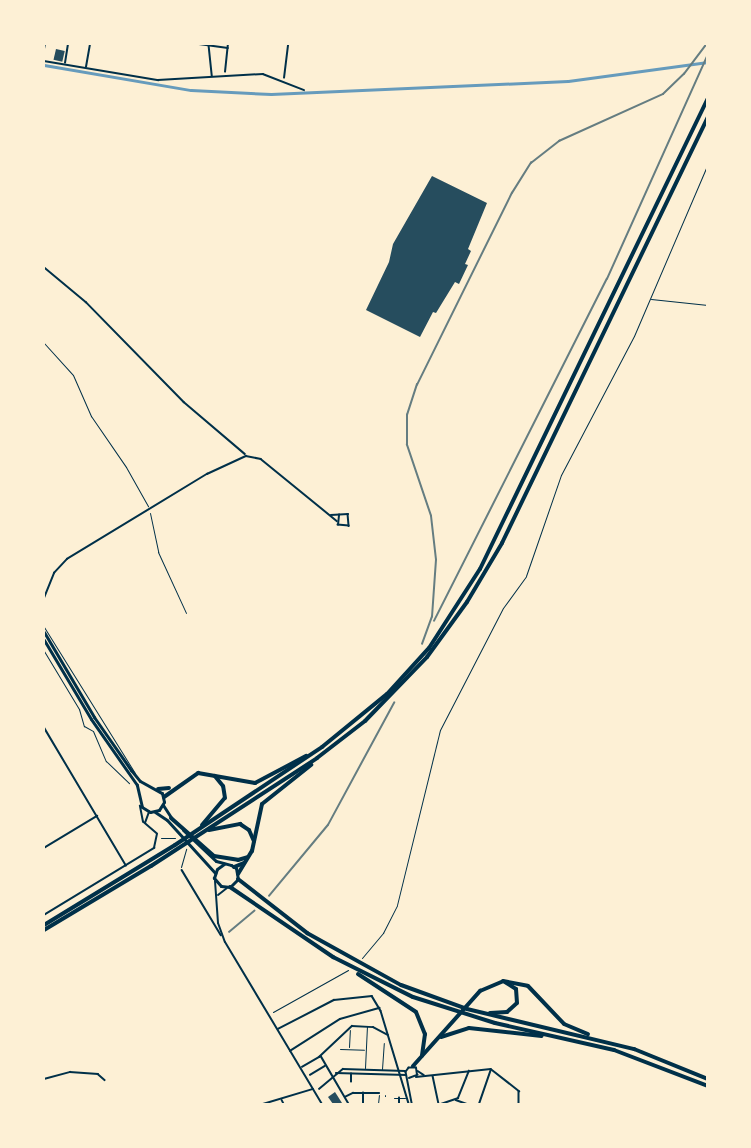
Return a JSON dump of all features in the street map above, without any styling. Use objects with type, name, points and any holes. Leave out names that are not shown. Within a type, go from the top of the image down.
[{"type":"highway","points":[[199,832],[322,747],[409,673],[463,600],[708,98]]},
{"type":"highway","points":[[228,888],[238,877],[249,856],[262,804],[365,721],[405,682],[453,623],[480,583],[708,117]]},
{"type":"highway","points":[[44,632],[94,717],[135,775],[151,787],[158,789],[173,787]]},
{"type":"highway","points":[[44,640],[141,795],[140,804],[167,820],[214,873],[215,881],[416,1012],[425,1034],[416,1069]]},
{"type":"highway","points":[[244,862],[234,867],[207,855],[171,818],[163,805],[164,797],[173,787],[198,773],[209,773],[237,783],[258,783],[322,747]]},
{"type":"highway","points":[[44,930],[317,758]]},
{"type":"highway","points":[[199,832],[225,798],[221,782],[209,773]]},
{"type":"highway","points":[[141,795],[151,787]]},
{"type":"highway","points":[[158,789],[164,797]]},
{"type":"highway","points":[[151,812],[163,805]]},
{"type":"highway","points":[[171,818],[214,856],[238,860],[249,856]]},
{"type":"highway","points":[[199,832],[240,824],[249,830],[254,842]]},
{"type":"highway","points":[[44,925],[176,847]]},
{"type":"highway","points":[[214,873],[224,864]]},
{"type":"highway","points":[[234,867],[238,877],[307,933],[418,992],[483,1013],[634,1049]]},
{"type":"highway","points":[[333,957],[379,982],[448,1010],[637,1057],[708,1086]]},
{"type":"highway","points":[[418,992],[486,1012],[507,1012],[515,1006],[517,993],[509,984],[498,982]]},
{"type":"highway","points":[[419,1060],[486,986],[498,982],[528,986],[569,1027],[708,1078]]},
{"type":"highway","points":[[438,1039],[469,1028],[507,1030],[637,1057]]},
{"type":"main road","points":[[215,881],[216,913],[222,935],[322,1104]]},
{"type":"main road","points":[[217,897],[228,888]]},
{"type":"street","points":[[44,49],[45,44]]},
{"type":"street","points":[[65,64],[68,44]]},
{"type":"street","points":[[86,68],[90,44]]},
{"type":"street","points":[[199,44],[228,48]]},
{"type":"street","points":[[225,74],[228,44]]},
{"type":"street","points":[[284,79],[288,44]]},
{"type":"street","points":[[209,45],[212,77]]},
{"type":"street","points":[[44,61],[158,80],[254,73],[284,79],[304,90]]},
{"type":"street","points":[[44,267],[86,302],[184,402],[246,456],[261,459],[343,527],[351,523],[348,514],[331,515]]},
{"type":"street","points":[[44,598],[58,566],[207,474],[246,456]]},
{"type":"street","points":[[337,521],[339,515]]},
{"type":"street","points":[[44,627],[135,775]]},
{"type":"street","points":[[44,727],[126,865]]},
{"type":"street","points":[[44,737],[48,735]]},
{"type":"street","points":[[44,915],[157,844],[155,831],[145,824],[140,804]]},
{"type":"street","points":[[145,824],[144,817],[151,812]]},
{"type":"street","points":[[44,848],[97,816]]},
{"type":"street","points":[[182,870],[222,935]]},
{"type":"street","points":[[209,915],[216,913]]},
{"type":"street","points":[[277,1029],[311,1010],[347,997],[370,995],[380,1008],[398,1072],[411,1104]]},
{"type":"street","points":[[290,1051],[340,1019],[380,1008]]},
{"type":"street","points":[[300,1068],[320,1056],[350,1028],[367,1026],[388,1036]]},
{"type":"street","points":[[365,1070],[367,1026]]},
{"type":"street","points":[[349,1049],[350,1028]]},
{"type":"street","points":[[382,1071],[384,1043]]},
{"type":"street","points":[[340,1049],[366,1050]]},
{"type":"street","points":[[320,1056],[349,1104]]},
{"type":"street","points":[[310,1075],[326,1065]]},
{"type":"street","points":[[319,1089],[332,1074],[343,1069],[398,1072],[416,1069],[425,1075]]},
{"type":"street","points":[[411,1084],[416,1069]]},
{"type":"street","points":[[332,1074],[351,1072],[415,1077],[491,1069],[519,1091],[519,1104]]},
{"type":"street","points":[[479,1104],[491,1069]]},
{"type":"street","points":[[455,1099],[469,1070]]},
{"type":"street","points":[[406,1071],[411,1084],[411,1104]]},
{"type":"street","points":[[44,1079],[69,1072],[98,1074],[105,1080]]},
{"type":"street","points":[[351,1072],[351,1082]]},
{"type":"street","points":[[433,1075],[440,1104],[455,1099],[468,1104]]},
{"type":"street","points":[[263,1104],[313,1089]]},
{"type":"street","points":[[345,1097],[363,1093],[379,1093],[378,1104]]},
{"type":"street","points":[[363,1093],[363,1104]]},
{"type":"street","points":[[394,1098],[407,1097]]},
{"type":"street","points":[[399,1098],[399,1104]]},
{"type":"street","points":[[281,1099],[284,1104]]},
{"type":"path","points":[[364,957],[383,933],[400,898],[412,834],[440,730],[503,608],[526,576],[561,475],[634,336],[708,163]]},
{"type":"path","points":[[649,299],[708,305]]},
{"type":"path","points":[[44,343],[73,375],[91,416],[126,467],[150,510],[158,552],[186,613]]},
{"type":"path","points":[[44,651],[80,711],[84,726],[93,731],[106,761],[122,781],[134,784]]},
{"type":"path","points":[[268,1015],[342,975]]},
{"type":"building","points":[[56,49],[65,51],[62,62],[54,60]]},
{"type":"building","points":[[432,176],[487,203],[468,249],[471,251],[465,264],[468,265],[459,284],[455,282],[436,313],[433,312],[420,337],[366,310],[389,262],[393,244]]},
{"type":"building","points":[[335,1092],[342,1104],[333,1104],[328,1097]]},
{"type":"waterway","points":[[44,65],[191,90],[271,94],[568,81],[708,62]]},
{"type":"railway","points":[[422,644],[432,617],[436,560],[431,516],[407,445],[407,415],[417,385],[512,193],[531,163],[559,141],[663,94],[684,74],[707,44]]},
{"type":"railway","points":[[434,621],[607,279],[708,54]]},
{"type":"railway","points":[[269,896],[328,825],[394,703]]},
{"type":"railway","points":[[229,932],[254,911]]}]
